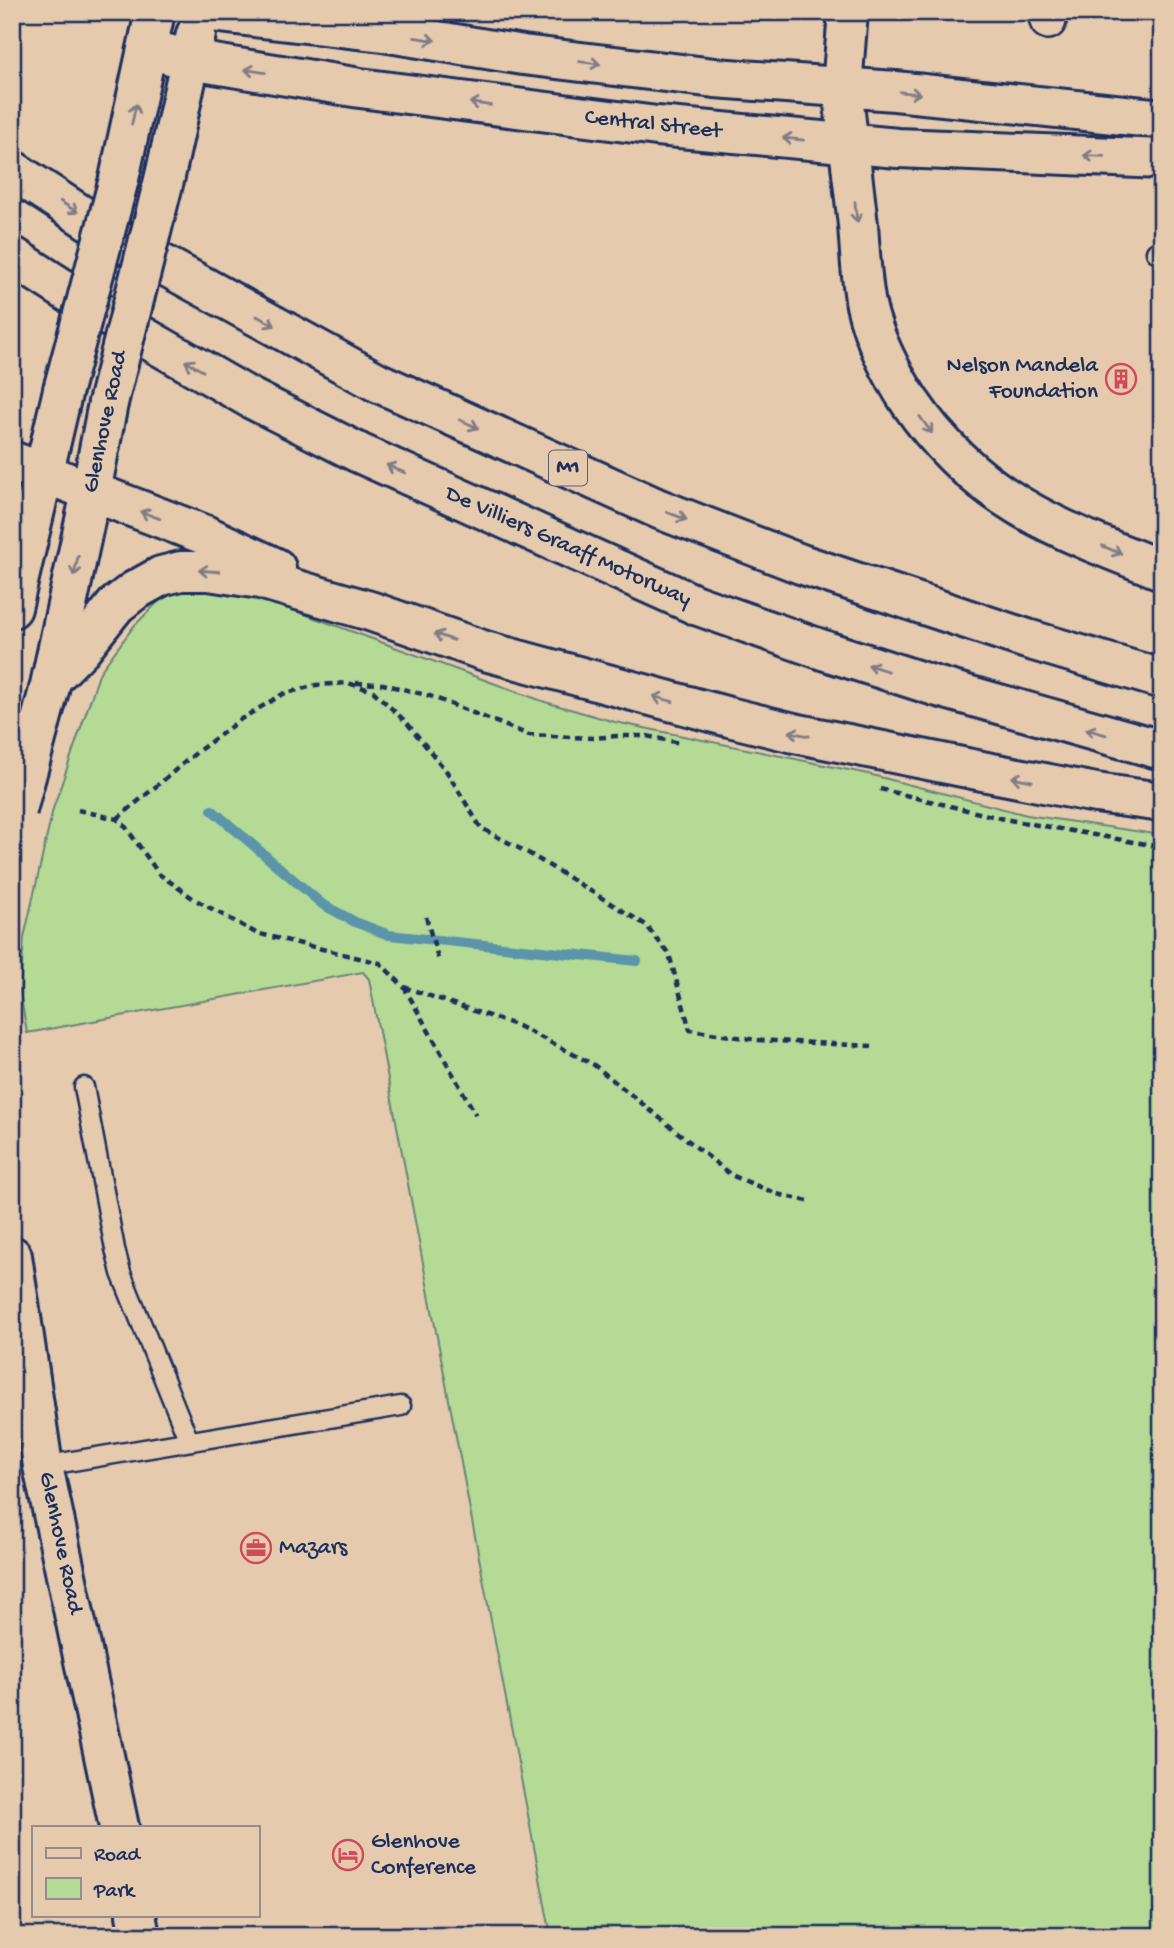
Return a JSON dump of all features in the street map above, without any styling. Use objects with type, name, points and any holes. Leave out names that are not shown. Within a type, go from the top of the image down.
[{"type":"main road","name":"Glenhove Road","points":[[15,821],[51,684],[108,403],[165,176],[202,12]]},
{"type":"main road","points":[[211,12],[310,19],[523,55],[687,75],[842,87],[1162,119]]},
{"type":"main road","points":[[848,12],[842,87],[866,306],[899,386],[932,434],[983,483],[1027,512],[1162,570]]},
{"type":"main road","name":"Glenhove Road","points":[[12,608],[28,467],[63,390],[119,179],[152,30]]},
{"type":"main road","name":"Central Street","points":[[152,30],[190,60],[360,88],[548,114],[848,145],[1162,159]]},
{"type":"main road","name":"M1","points":[[12,170],[122,242],[377,382],[659,509],[801,564],[1027,639],[1162,679]]},
{"type":"main road","name":"De Villiers Graaff Motorway","points":[[12,256],[85,303],[250,398],[359,453],[696,605],[935,687],[1162,750]]},
{"type":"main road","points":[[28,467],[205,535],[370,611]]},
{"type":"main road","points":[[51,684],[116,605],[134,590],[161,576],[181,571],[238,574],[370,611],[485,651],[794,733],[1096,793],[1162,802]]},
{"type":"main road","name":"Glenhove Road","points":[[12,1256],[28,1466],[119,1826]]},
{"type":"main road","points":[[136,1916],[140,1936]]},
{"type":"lane","points":[[84,1087],[121,1273],[189,1441]]},
{"type":"lane","points":[[28,1466],[401,1406]]},
{"type":"path","points":[[348,682],[373,691],[407,723],[447,772],[481,828],[530,854],[646,925],[669,954],[690,1030],[757,1040],[872,1045]]},
{"type":"path","points":[[117,818],[242,719],[284,694],[316,685],[348,682],[383,684],[430,696],[529,735],[647,737],[690,745]]},
{"type":"path","points":[[875,788],[1004,820],[1162,847]]},
{"type":"path","points":[[78,810],[117,818],[159,874],[194,899],[256,933],[380,963],[404,987],[476,1115]]},
{"type":"path","points":[[426,917],[439,962]]},
{"type":"path","points":[[404,987],[518,1027],[594,1065],[731,1175],[778,1194],[812,1202]]},
{"type":"green space","points":[[170,590],[238,590],[545,702],[615,722],[868,774],[1027,815],[1162,835],[1162,1936],[551,1936],[369,979],[363,972],[27,1033],[20,992],[24,938],[53,809],[100,672],[134,626]]},
{"type":"waterway","points":[[212,810],[322,904],[355,922],[389,935],[637,961]]},
{"type":"place","name":"Nelson Mandela Foundation","points":[[1121,379]]},
{"type":"place","name":"Mazars","points":[[256,1548]]},
{"type":"place","name":"Glenhove Conference","points":[[348,1855]]}]
